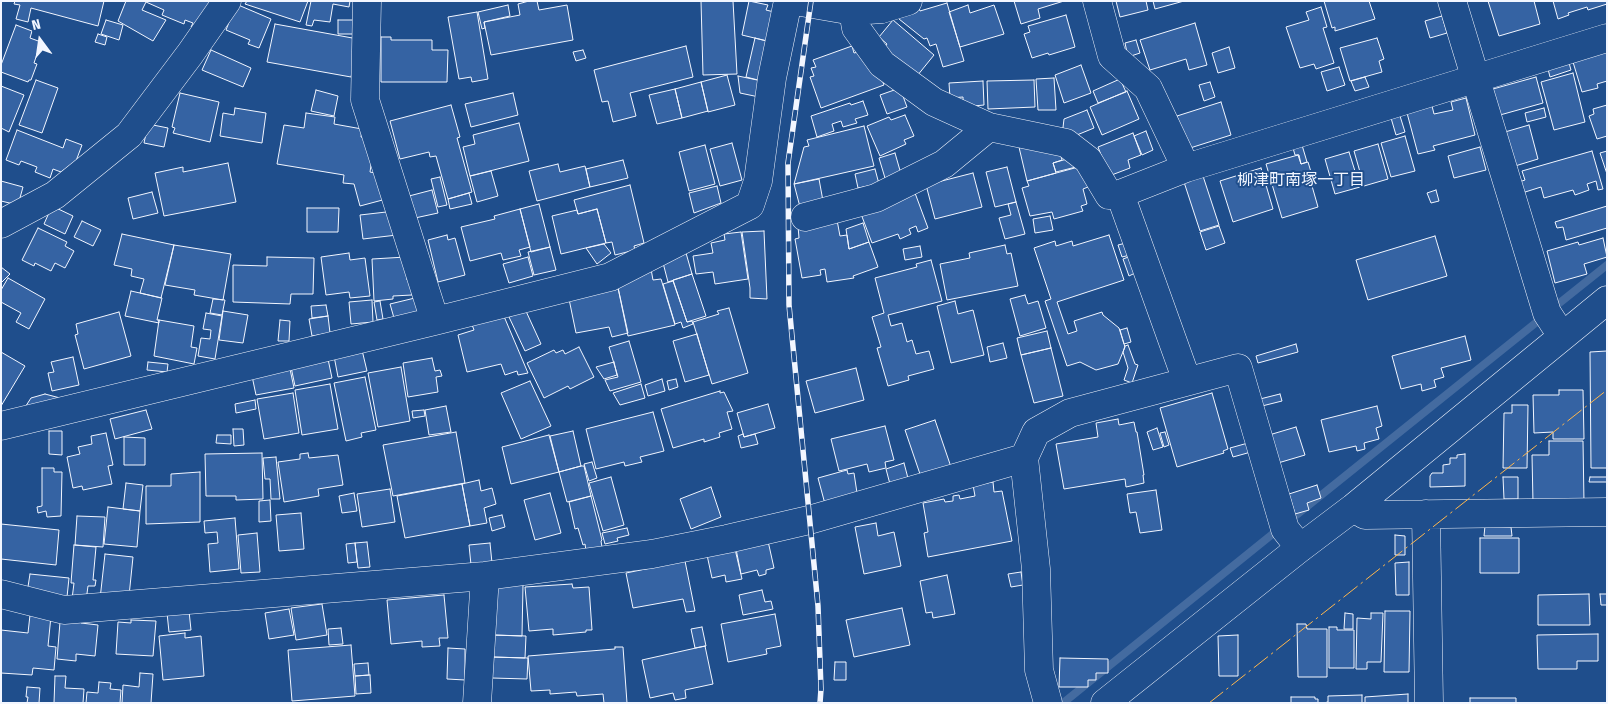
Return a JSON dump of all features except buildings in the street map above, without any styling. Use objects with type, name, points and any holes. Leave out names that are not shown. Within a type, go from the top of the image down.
[{"type":"street","points":[[1,224],[55,195],[129,135],[227,1]]},
{"type":"street","points":[[367,1],[365,100],[434,321]]},
{"type":"street","points":[[1,426],[610,277],[750,205],[758,181],[772,78],[788,1]]},
{"type":"street","points":[[795,1],[853,11],[882,9],[908,1]]},
{"type":"street","points":[[1096,1],[1112,56],[1148,88],[1186,168]]},
{"type":"street","points":[[1452,1],[1547,313],[1562,336]]},
{"type":"street","points":[[853,11],[856,28],[882,64],[934,102],[989,127],[1066,143],[1088,160],[1109,195],[1120,194],[1186,168],[1607,38]]},
{"type":"street","points":[[805,216],[876,198],[944,164],[989,127]]},
{"type":"street","points":[[1120,194],[1187,381]]},
{"type":"street","points":[[1105,703],[1353,508],[1607,300]]},
{"type":"street","points":[[1048,703],[1039,670],[1036,569],[1024,458],[1036,432],[1070,413],[1238,368],[1285,529],[1300,548]]},
{"type":"street","points":[[1,594],[64,610],[485,576],[652,554],[809,520],[1024,458]]},
{"type":"street","points":[[1353,508],[1365,515],[1607,512]]},
{"type":"street","points":[[1426,514],[1429,703]]},
{"type":"street","points":[[477,703],[485,576]]},
{"type":"waterway","points":[[1552,309],[1607,265]]},
{"type":"waterway","points":[[1289,521],[1543,317]]},
{"type":"waterway","points":[[1063,703],[1280,528]]},
{"type":"railway","points":[[811,1],[788,163],[789,305],[818,606],[820,703]]},
{"type":"power","points":[[1209,703],[1607,390]]},
{"type":"district","name":"柳津町南塚一丁目","points":[[1301,181]]}]
